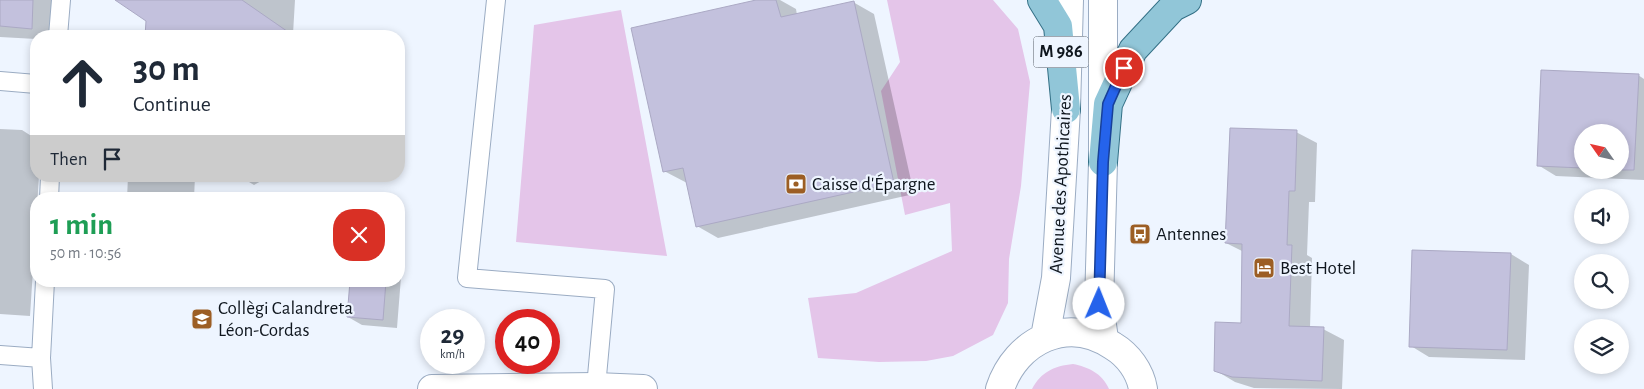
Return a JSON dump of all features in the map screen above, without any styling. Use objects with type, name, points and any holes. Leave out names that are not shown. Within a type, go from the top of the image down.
[{"type":"main road","name":"M 986","points":[[1042,0],[1058,26],[1066,109]]},
{"type":"main road","points":[[1103,162],[1108,104],[1132,50],[1173,7],[1187,0]]},
{"type":"street","name":"Avenue des Apothicaires","points":[[1045,337],[1056,278],[1066,109],[1069,0]]},
{"type":"street","name":"Avenue des Apothicaires","points":[[1103,0],[1103,162],[1099,304],[1104,340]]},
{"type":"street","points":[[1000,389],[1005,374],[1015,358],[1029,346],[1045,337],[1064,332],[1078,333],[1104,340],[1122,351],[1135,367],[1143,389]]},
{"type":"street","points":[[432,389],[596,387],[643,389]]},
{"type":"lane","points":[[58,30],[61,0]]},
{"type":"lane","points":[[496,0],[467,278],[605,289],[596,387]]},
{"type":"lane","points":[[0,82],[30,84]]},
{"type":"lane","points":[[43,389],[41,358],[45,287]]},
{"type":"lane","points":[[0,355],[41,358]]},
{"type":"shaded area","points":[[887,0],[993,0],[1018,29],[1030,82],[1021,186],[1009,259],[1008,303],[993,335],[953,356],[926,361],[879,362],[818,358],[808,298],[856,293],[952,251],[950,203],[905,215],[881,91],[900,62]]},
{"type":"shaded area","points":[[621,10],[667,256],[516,242],[534,25]]},
{"type":"shaded area","points":[[1073,364],[1094,372],[1103,379],[1109,389],[1032,389],[1044,374],[1054,368]]},
{"type":"building","points":[[0,0],[33,0],[32,29],[0,26]]},
{"type":"building","points":[[115,0],[242,0],[285,30],[145,30],[146,21]]},
{"type":"building","points":[[756,0],[776,0],[781,17],[854,1],[894,183],[696,227],[683,168],[663,172],[631,28]]},
{"type":"building","points":[[1541,70],[1639,74],[1634,170],[1629,170],[1629,124],[1574,124],[1574,168],[1537,166]]},
{"type":"building","points":[[1230,128],[1297,130],[1295,191],[1289,191],[1287,245],[1292,245],[1289,326],[1324,327],[1322,381],[1232,377],[1214,371],[1215,322],[1241,323],[1242,244],[1225,243]]},
{"type":"building","points":[[1412,250],[1511,253],[1507,350],[1409,347]]},
{"type":"building","points":[[350,287],[386,287],[383,320],[347,317]]},
{"type":"place","name":"Caisse d'Épargne","points":[[796,184]]},
{"type":"place","name":"Antennes","points":[[1140,234]]},
{"type":"place","name":"Best Hotel","points":[[1264,268]]},
{"type":"place","name":"Collègi Calandreta Léon-Cordas","points":[[202,319]]},
{"type":"route","points":[[1099,304],[1103,162],[1108,104],[1124,68]]}]
